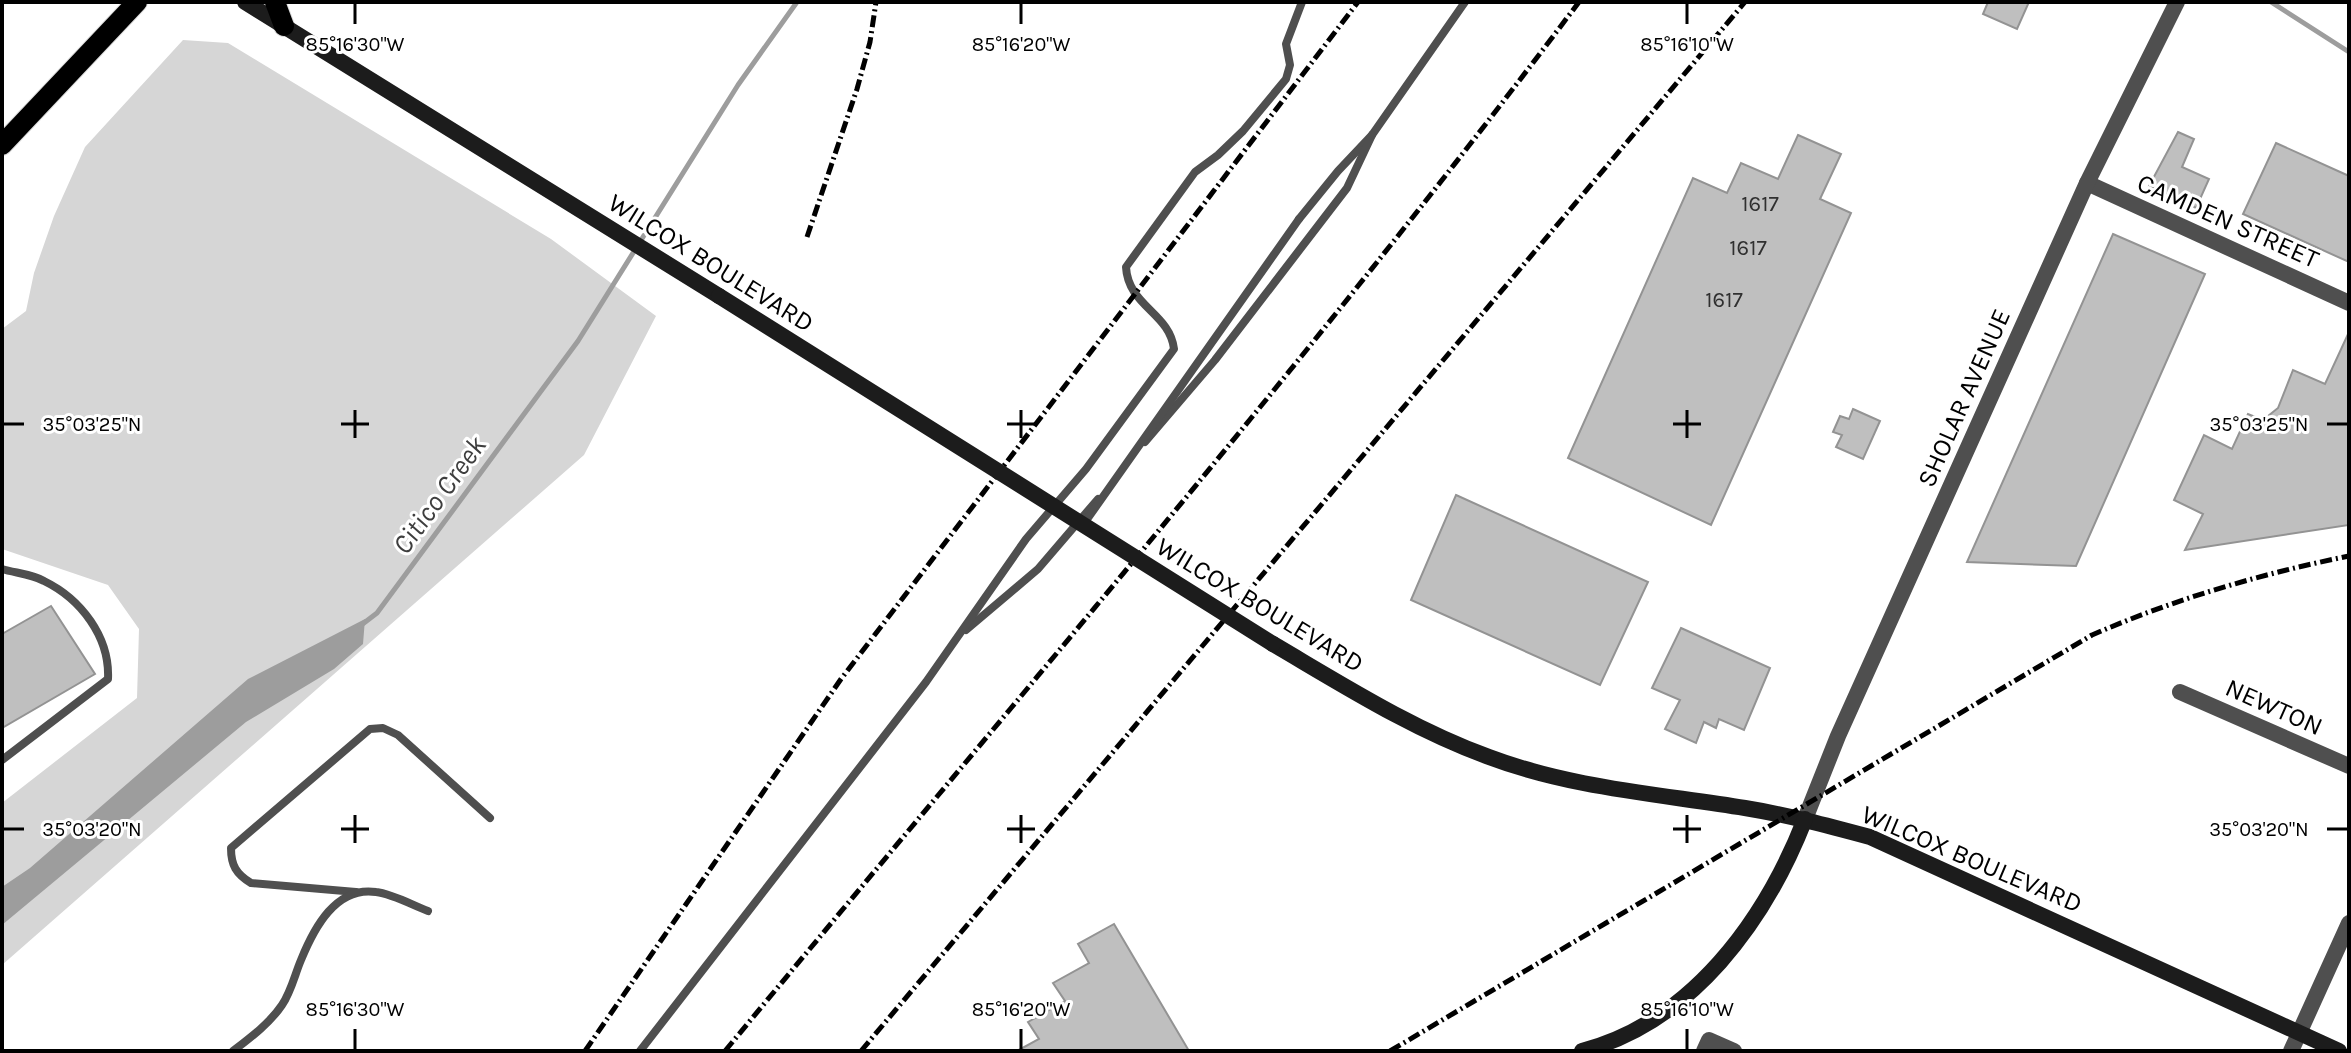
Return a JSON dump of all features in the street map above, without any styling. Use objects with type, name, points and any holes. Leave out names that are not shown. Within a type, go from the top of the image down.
[{"type":"main road","points":[[2,145],[137,2]]},
{"type":"main road","name":"WILCOX BOULEVARD","points":[[245,2],[1273,644],[1417,727],[1490,758],[1561,778],[1633,793],[1805,819],[1870,837],[2339,1051]]},
{"type":"main road","points":[[275,2],[284,26]]},
{"type":"main road","points":[[1582,1051],[1620,1045],[1666,1011],[1724,957],[1763,906],[1805,819]]},
{"type":"street","name":"SHOLAR AVENUE","points":[[1805,819],[1838,736],[2087,183],[2177,2]]},
{"type":"street","name":"CAMDEN STREET","points":[[2087,183],[2349,303]]},
{"type":"street","name":"NEWTON","points":[[2180,692],[2349,766]]},
{"type":"street","points":[[2291,1051],[2349,923]]},
{"type":"street","points":[[1706,1046],[1734,1051]]},
{"type":"lane","points":[[640,1051],[907,706],[1026,539],[1086,469],[1174,349],[1173,337],[1166,326],[1134,294],[1127,281],[1126,267],[1195,172],[1235,139],[1286,79],[1290,65],[1286,44],[1302,2]]},
{"type":"lane","points":[[1083,525],[1299,219],[1372,135],[1465,2]]},
{"type":"lane","points":[[954,641],[1038,569],[1215,360],[1347,188],[1372,135]]},
{"type":"lane","points":[[2,569],[44,580],[87,612],[109,661],[108,679],[2,760]]},
{"type":"lane","points":[[428,911],[377,892],[251,883],[240,876],[231,862],[231,848],[370,729],[383,728],[398,735],[490,818]]},
{"type":"lane","points":[[233,1051],[270,1019],[283,1003],[324,915],[356,892]]},
{"type":"shaded area","points":[[183,40],[228,43],[551,239],[656,316],[584,455],[2,965],[2,803],[137,698],[139,629],[108,585],[2,549],[2,329],[26,311],[34,273],[54,216],[85,147]]},
{"type":"shaded area","points":[[365,619],[363,644],[334,669],[246,722],[2,925],[2,887],[30,868],[248,679]]},
{"type":"building","points":[[1988,2],[2029,2],[2017,29],[1983,14]]},
{"type":"building","points":[[2178,132],[2194,139],[2182,167],[2209,179],[2196,208],[2149,186]]},
{"type":"building","points":[[1798,135],[1841,154],[1820,199],[1851,213],[1711,525],[1568,458],[1693,178],[1727,193],[1741,163],[1778,179]]},
{"type":"building","points":[[2276,143],[2349,176],[2349,262],[2243,214]]},
{"type":"building","points":[[2113,234],[2205,274],[2076,566],[1967,562]]},
{"type":"building","points":[[2349,332],[2349,525],[2185,550],[2203,514],[2174,500],[2204,435],[2232,449],[2248,414],[2263,420],[2278,408],[2293,370],[2325,384]]},
{"type":"building","points":[[1853,409],[1880,421],[1863,459],[1836,447],[1842,435],[1833,432],[1840,416],[1849,419]]},
{"type":"building","points":[[1456,495],[1648,582],[1600,685],[1411,600]]},
{"type":"building","points":[[51,606],[95,674],[2,728],[2,634]]},
{"type":"building","points":[[1681,628],[1770,668],[1744,730],[1719,719],[1716,728],[1704,722],[1696,743],[1665,729],[1680,700],[1652,688]]},
{"type":"building","points":[[1114,924],[1189,1051],[1017,1051],[1039,1039],[1028,1022],[1065,1001],[1053,983],[1089,963],[1078,944]]},
{"type":"waterway","name":"Citico Creek","points":[[360,626],[377,613],[578,341],[738,85],[797,2]]},
{"type":"waterway","points":[[2271,2],[2349,52]]},
{"type":"railway","points":[[807,237],[857,89],[870,42],[876,2]]},
{"type":"railway","points":[[585,1051],[841,679],[1358,2]]},
{"type":"railway","points":[[725,1051],[1265,401],[1372,269],[1579,2]]},
{"type":"railway","points":[[861,1051],[1745,2]]},
{"type":"railway","points":[[1390,1051],[2092,635],[2218,589],[2349,556]]}]
